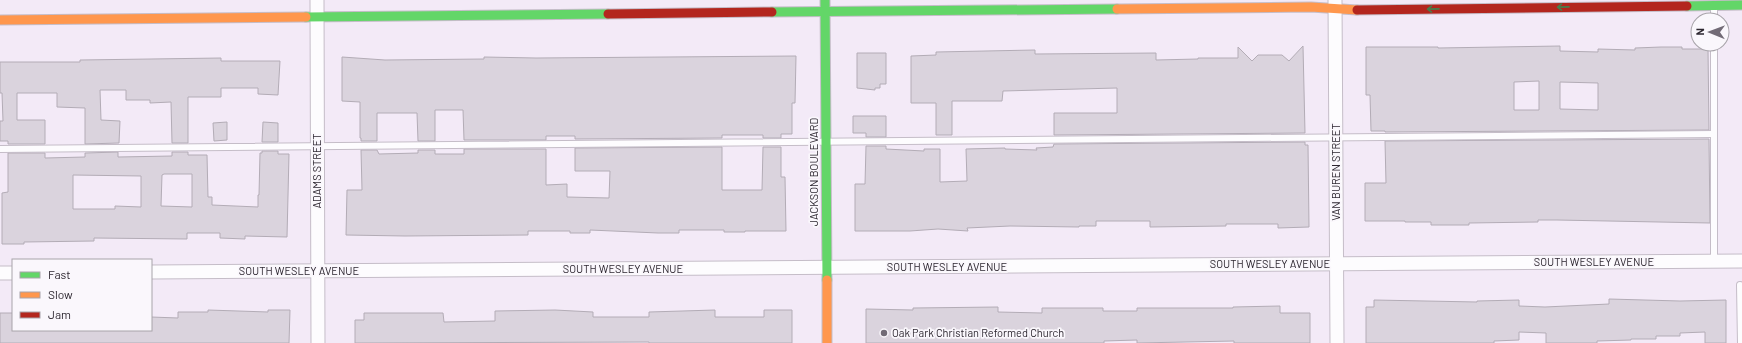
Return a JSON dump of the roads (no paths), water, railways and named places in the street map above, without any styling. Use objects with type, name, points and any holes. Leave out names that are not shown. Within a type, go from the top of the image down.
[{"type":"street","name":"ADAMS STREET","points":[[317,0],[318,343]]},
{"type":"street","name":"JACKSON BOULEVARD","points":[[825,0],[827,343]]},
{"type":"street","points":[[0,20],[1303,7],[1335,5],[1346,10],[1714,3],[1742,5]]},
{"type":"street","name":"VAN BUREN STREET","points":[[1335,5],[1337,343]]},
{"type":"street","name":"SOUTH WESLEY AVENUE","points":[[152,272],[1742,261]]},
{"type":"street","points":[[0,273],[12,273]]},
{"type":"lane","points":[[1714,52],[1714,261]]},
{"type":"lane","points":[[0,149],[1714,134]]},
{"type":"lane","points":[[1740,285],[1741,343]]},
{"type":"place","name":"Oak Park Christian Reformed Church","points":[[884,333]]}]
